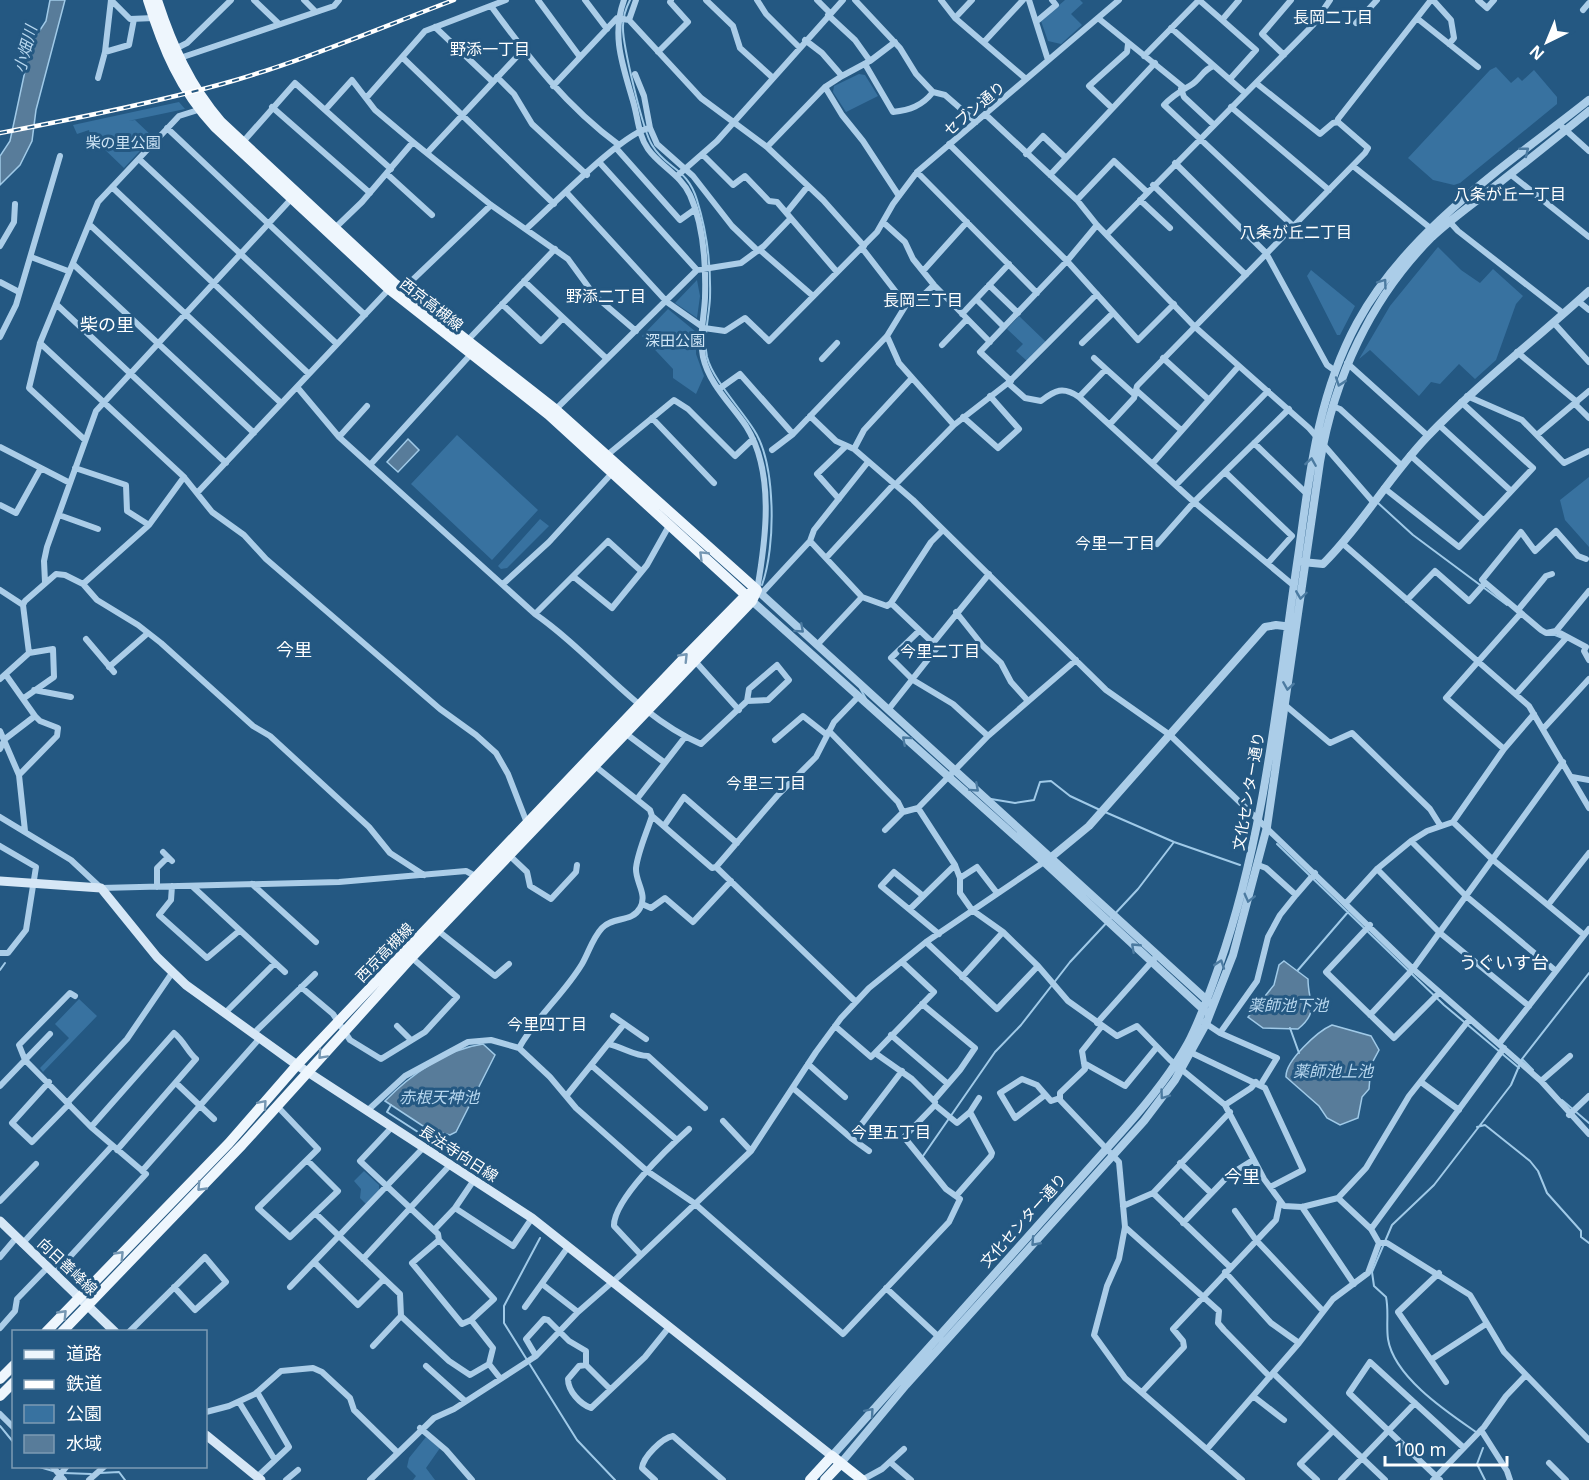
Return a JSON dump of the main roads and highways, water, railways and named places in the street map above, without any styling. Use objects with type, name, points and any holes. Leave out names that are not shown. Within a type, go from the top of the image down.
[{"type":"main road","name":"西京高槻線","points":[[154,1],[154,18],[172,55],[206,105],[240,146]]},
{"type":"main road","name":"西京高槻線","points":[[154,1],[184,90],[198,110],[395,287],[552,412],[674,520],[754,595]]},
{"type":"main road","name":"西京高槻線","points":[[181,1201],[229,1143],[590,762],[625,733],[643,708],[694,661],[754,595]]},
{"type":"main road","name":"西京高槻線","points":[[435,928],[477,878],[506,852],[528,825],[754,595]]},
{"type":"main road","name":"長法寺向日線","points":[[0,881],[101,888],[172,973],[302,1068],[532,1218],[836,1459]]},
{"type":"main road","name":"西京高槻線","points":[[48,1330],[84,1301],[277,1105],[302,1068]]},
{"type":"main road","name":"向日善峰線","points":[[0,1221],[113,1330]]},
{"type":"main road","name":"西京高槻線","points":[[63,1330],[84,1301]]},
{"type":"main road","points":[[0,1378],[12,1367]]},
{"type":"main road","points":[[0,1396],[12,1384]]},
{"type":"main road","points":[[207,1436],[260,1478]]},
{"type":"main road","points":[[836,1459],[862,1480]]},
{"type":"main road","points":[[810,1480],[836,1459]]},
{"type":"main road","points":[[825,1480],[836,1459]]},
{"type":"water","points":[[50,0],[65,0],[36,110],[32,141],[20,165],[0,185],[0,156],[10,141],[28,57],[36,36],[46,21]]},
{"type":"water","points":[[408,439],[419,450],[398,472],[387,462]]},
{"type":"water","name":"薬師池下池","points":[[1284,961],[1308,979],[1311,1012],[1305,1023],[1298,1029],[1263,1028],[1248,1017],[1274,985],[1279,965]]},
{"type":"water","name":"薬師池上池","points":[[1332,1025],[1371,1036],[1379,1050],[1371,1065],[1369,1089],[1362,1097],[1358,1118],[1340,1125],[1327,1118],[1319,1106],[1286,1077],[1287,1070],[1296,1055],[1311,1040]]},
{"type":"water","name":"赤根天神池","points":[[483,1044],[495,1055],[456,1132],[450,1135],[429,1130],[385,1101],[406,1082],[443,1057]]},
{"type":"waterway","points":[[630,0],[624,19],[624,35],[629,67],[648,137],[658,153],[688,181],[697,200],[703,224],[708,248],[710,285],[706,335],[707,357],[721,385],[754,430],[766,463],[770,484],[771,528],[767,569],[762,585]]},
{"type":"waterway","points":[[1378,503],[1413,535],[1507,605]]},
{"type":"waterway","points":[[1547,635],[1565,639]]},
{"type":"waterway","points":[[860,688],[866,699]]},
{"type":"waterway","points":[[991,799],[1015,803],[1034,800],[1040,782],[1051,781],[1070,796],[1100,810]]},
{"type":"waterway","points":[[1105,812],[1174,842],[1240,865]]},
{"type":"waterway","points":[[923,1156],[995,1052],[1021,1025],[1070,962],[1138,889],[1174,842]]},
{"type":"waterway","points":[[1277,844],[1444,1005],[1519,1068]]},
{"type":"waterway","points":[[1298,970],[1348,912]]},
{"type":"waterway","points":[[0,970],[5,963]]},
{"type":"waterway","points":[[1476,1432],[1437,1404],[1400,1367],[1392,1353],[1388,1339],[1386,1297],[1374,1286],[1372,1272],[1392,1225],[1434,1185],[1511,1085],[1522,1059],[1589,973]]},
{"type":"waterway","points":[[1290,1028],[1299,1053]]},
{"type":"waterway","points":[[1522,1059],[1533,1070]]},
{"type":"waterway","points":[[1562,1100],[1589,1123]]},
{"type":"waterway","points":[[391,1105],[387,1112],[492,1180]]},
{"type":"waterway","points":[[1477,1127],[1485,1125],[1530,1161],[1538,1171],[1547,1193],[1581,1231],[1581,1237],[1589,1243]]},
{"type":"waterway","points":[[540,1238],[504,1306],[504,1323],[577,1440],[615,1480]]},
{"type":"waterway","points":[[0,1426],[12,1441]]},
{"type":"waterway","points":[[1483,1448],[1477,1464],[1485,1480]]},
{"type":"waterway","points":[[43,1468],[53,1471]]},
{"type":"waterway","points":[[100,1473],[119,1472],[125,1480]]},
{"type":"waterway","points":[[64,1473],[91,1474]]},
{"type":"railway","points":[[0,133],[111,111],[222,84],[310,55],[454,0]]},
{"type":"district","name":"長岡二丁目","points":[[1333,17]]},
{"type":"district","name":"野添一丁目","points":[[490,49]]},
{"type":"district","name":"八条が丘一丁目","points":[[1510,194]]},
{"type":"district","name":"八条が丘二丁目","points":[[1296,232]]},
{"type":"district","name":"野添二丁目","points":[[606,296]]},
{"type":"district","name":"長岡三丁目","points":[[923,300]]},
{"type":"district","name":"柴の里","points":[[107,324]]},
{"type":"district","name":"今里一丁目","points":[[1115,543]]},
{"type":"district","name":"今里","points":[[294,649]]},
{"type":"district","name":"今里二丁目","points":[[940,651]]},
{"type":"district","name":"今里三丁目","points":[[766,783]]},
{"type":"district","name":"うぐいす台","points":[[1504,962]]},
{"type":"district","name":"今里四丁目","points":[[547,1024]]},
{"type":"district","name":"今里五丁目","points":[[891,1132]]},
{"type":"district","name":"今里","points":[[1242,1176]]},
{"type":"water label","name":"小畑川","points":[[25,49]]},
{"type":"park label","name":"柴の里公園","points":[[123,142]]},
{"type":"park label","name":"深田公園","points":[[675,340]]}]
